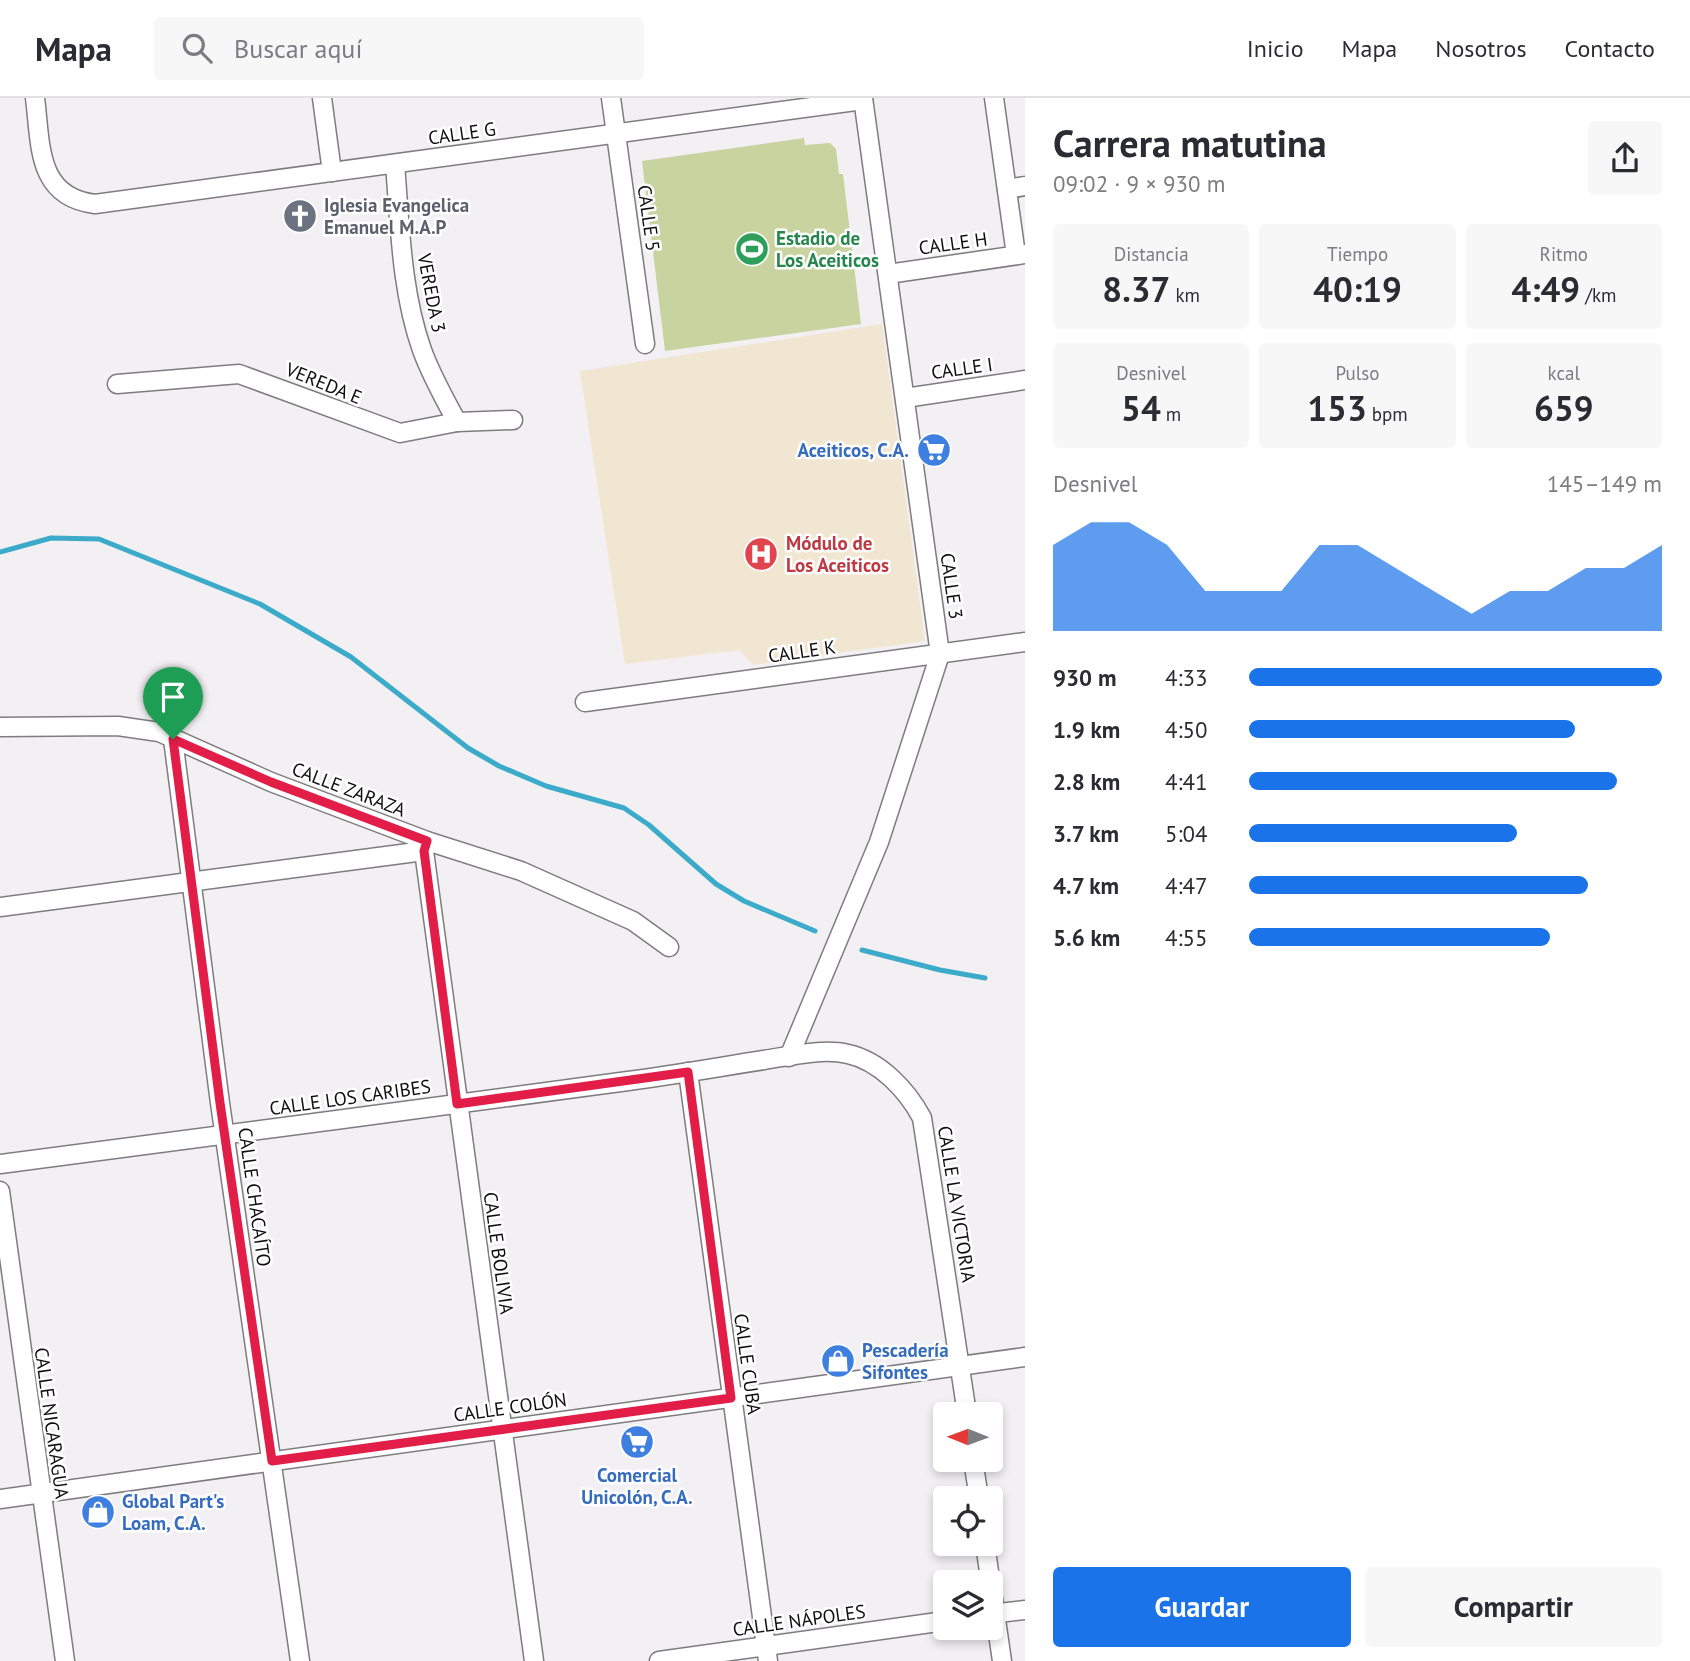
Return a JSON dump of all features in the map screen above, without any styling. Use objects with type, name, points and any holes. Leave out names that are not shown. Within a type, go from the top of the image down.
[{"type":"street","name":"CALLE G","points":[[35,98],[45,167],[53,185],[67,196],[86,203],[104,203],[863,99]]},
{"type":"street","points":[[322,98],[332,172]]},
{"type":"street","name":"CALLE 5","points":[[611,98],[645,344]]},
{"type":"street","points":[[993,98],[1007,189],[1021,255]]},
{"type":"street","name":"CALLE 3","points":[[789,1057],[879,842],[940,654],[863,99]]},
{"type":"street","name":"VEREDA 3","points":[[395,164],[403,258],[414,319],[433,377],[457,422]]},
{"type":"street","points":[[1007,189],[1025,186]]},
{"type":"street","name":"CALLE H","points":[[888,274],[1021,255]]},
{"type":"street","name":"VEREDA E","points":[[117,384],[239,374],[288,390],[389,431],[415,432],[457,422],[513,419]]},
{"type":"street","name":"CALLE I","points":[[905,398],[1025,380]]},
{"type":"street","name":"CALLE K","points":[[585,702],[1025,642]]},
{"type":"street","name":"CALLE ZARAZA","points":[[0,727],[146,728],[425,846],[522,871],[633,921],[669,947]]},
{"type":"street","name":"CALLE CHACAÍTO","points":[[173,739],[225,1134],[300,1661]]},
{"type":"street","points":[[0,906],[425,846]]},
{"type":"street","name":"CALLE BOLIVIA","points":[[425,846],[457,1104],[534,1661]]},
{"type":"street","name":"CALLE LA VICTORIA","points":[[789,1057],[830,1052],[849,1054],[881,1070],[911,1098],[926,1133],[965,1402]]},
{"type":"street","name":"CALLE LOS CARIBES","points":[[0,1164],[789,1057]]},
{"type":"street","name":"CALLE CUBA","points":[[688,1072],[767,1653]]},
{"type":"street","name":"CALLE NICARAGUA","points":[[0,1191],[65,1661]]},
{"type":"street","name":"CALLE COLÓN","points":[[0,1499],[1025,1357]]},
{"type":"street","points":[[1003,1612],[1025,1609]]},
{"type":"street","name":"CALLE NÁPOLES","points":[[659,1661],[767,1653],[933,1623]]},
{"type":"street","points":[[998,1640],[1002,1661]]},
{"type":"shaded area","name":"Módulo de Los Aceiticos","points":[[882,324],[925,641],[753,665],[739,650],[625,664],[580,371]]},
{"type":"green space","name":"Estadio de Los Aceiticos","points":[[804,138],[805,145],[830,143],[836,149],[839,174],[843,174],[861,324],[665,351],[642,161]]},
{"type":"waterway","points":[[0,552],[51,538],[99,539],[260,604],[351,657],[468,748],[499,766],[546,786],[624,808],[649,825],[716,884],[744,901],[815,931]]},
{"type":"waterway","points":[[862,950],[940,970],[985,978]]},
{"type":"place","name":"Iglesia Evangelica Emanuel M.A.P","points":[[300,216]]},
{"type":"place","name":"Estadio de Los Aceiticos","points":[[752,249]]},
{"type":"place","name":"Aceiticos, C.A.","points":[[934,450]]},
{"type":"place","name":"Módulo de Los Aceiticos","points":[[761,554]]},
{"type":"place","name":"Pescadería Sifontes","points":[[838,1361]]},
{"type":"place","name":"Comercial Unicolón, C.A.","points":[[637,1442]]},
{"type":"place","name":"Global Part's Loam, C.A.","points":[[98,1512]]},
{"type":"route","points":[[173,739],[271,782],[427,841],[424,851],[457,1104],[688,1072],[731,1398],[272,1461],[220,1103],[173,739]]}]
